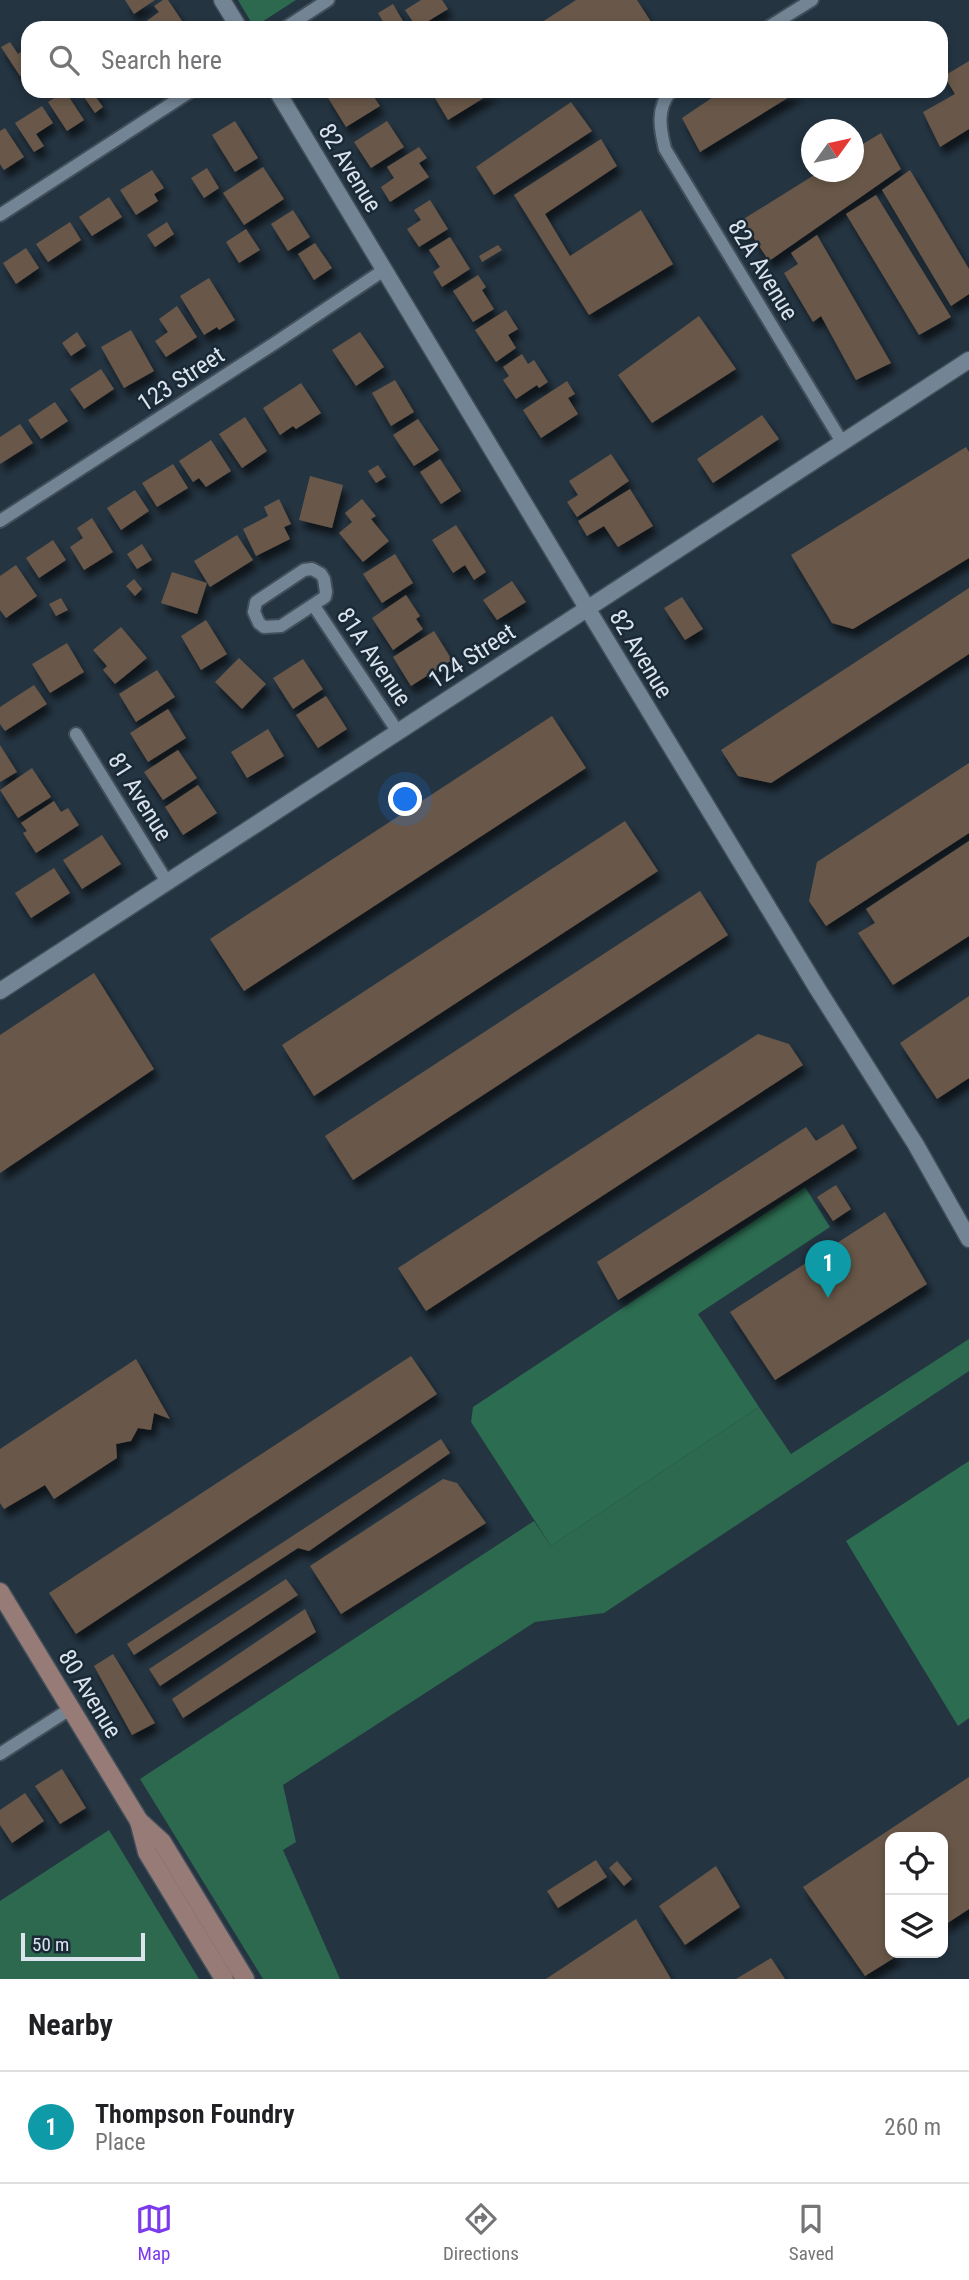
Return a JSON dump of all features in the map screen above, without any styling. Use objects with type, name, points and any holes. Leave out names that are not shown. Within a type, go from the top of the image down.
[{"type":"main road","name":"80 Avenue","points":[[0,1592],[139,1821],[162,1842],[245,1979]]},
{"type":"main road","name":"80 Avenue","points":[[139,1821],[147,1852],[223,1979]]},
{"type":"street","points":[[222,0],[235,21]]},
{"type":"street","points":[[296,21],[328,0]]},
{"type":"street","points":[[779,21],[812,0]]},
{"type":"street","points":[[0,215],[180,98]]},
{"type":"street","name":"82 Avenue","points":[[281,98],[817,988],[916,1145],[969,1239]]},
{"type":"street","name":"82A Avenue","points":[[665,98],[660,115],[665,149],[842,442]]},
{"type":"street","name":"123 Street","points":[[0,521],[384,270]]},
{"type":"street","name":"124 Street","points":[[0,991],[969,360]]},
{"type":"street","name":"81A Avenue","points":[[312,569],[321,574],[326,592],[314,606],[276,628],[264,627],[257,620],[254,611],[256,603],[262,597],[304,570],[312,569]]},
{"type":"street","name":"81A Avenue","points":[[314,606],[398,732]]},
{"type":"street","name":"81 Avenue","points":[[76,734],[167,882]]},
{"type":"street","points":[[0,1754],[70,1709]]},
{"type":"green space","points":[[238,0],[296,0],[263,21],[250,21]]},
{"type":"green space","points":[[805,1187],[830,1227],[698,1314],[759,1407],[551,1546],[471,1422],[473,1407]]},
{"type":"green space","points":[[969,1339],[969,1371],[604,1613],[535,1622],[283,1785],[296,1842],[283,1850],[340,1979],[263,1979],[140,1779],[534,1521],[551,1546],[759,1407],[791,1454]]},
{"type":"green space","points":[[969,1461],[969,1718],[958,1726],[846,1541]]},
{"type":"green space","points":[[109,1830],[199,1979],[0,1979],[0,1901]]},
{"type":"building","points":[[125,0],[155,0],[134,14]]},
{"type":"building","points":[[168,0],[182,21],[147,21],[159,12],[154,6]]},
{"type":"building","points":[[421,0],[442,0],[448,9],[428,21],[412,21],[405,10]]},
{"type":"building","points":[[576,0],[637,0],[650,21],[544,21]]},
{"type":"building","points":[[393,4],[403,21],[383,21],[378,13]]},
{"type":"building","points":[[10,42],[18,54],[21,52],[21,75],[20,76],[1,47]]},
{"type":"building","points":[[969,61],[969,129],[940,147],[923,112],[955,94],[948,83],[948,74]]},
{"type":"building","points":[[54,98],[70,98],[84,120],[67,131],[48,102]]},
{"type":"building","points":[[85,98],[96,98],[103,107],[95,113]]},
{"type":"building","points":[[328,98],[375,98],[380,106],[346,127]]},
{"type":"building","points":[[435,98],[484,98],[448,120]]},
{"type":"building","points":[[712,98],[788,98],[700,152],[682,118]]},
{"type":"building","points":[[571,102],[592,131],[494,195],[476,167]]},
{"type":"building","points":[[42,106],[53,123],[36,134],[44,146],[34,152],[15,123]]},
{"type":"building","points":[[235,121],[258,158],[235,172],[212,135]]},
{"type":"building","points":[[387,121],[404,147],[371,168],[354,142]]},
{"type":"building","points":[[5,128],[24,157],[4,170],[0,164],[0,131]]},
{"type":"building","points":[[881,133],[901,169],[769,261],[742,220],[803,182],[864,182],[864,143]]},
{"type":"building","points":[[601,139],[617,166],[545,214],[570,256],[641,210],[673,264],[589,315],[514,195]]},
{"type":"building","points":[[419,147],[427,158],[419,163],[429,177],[390,202],[381,187],[394,178],[387,167]]},
{"type":"building","points":[[263,167],[284,199],[244,225],[223,193]]},
{"type":"building","points":[[207,168],[219,188],[204,198],[191,178]]},
{"type":"building","points":[[152,170],[164,188],[154,194],[158,201],[136,215],[120,190]]},
{"type":"building","points":[[910,170],[969,269],[969,294],[951,306],[882,190]]},
{"type":"building","points":[[876,195],[951,317],[919,335],[846,214]]},
{"type":"building","points":[[109,197],[122,217],[92,236],[79,217]]},
{"type":"building","points":[[430,200],[448,229],[419,247],[407,229],[421,220],[414,210]]},
{"type":"building","points":[[293,210],[310,237],[288,251],[271,224]]},
{"type":"building","points":[[70,222],[81,240],[48,262],[36,244]]},
{"type":"building","points":[[167,222],[174,234],[155,247],[147,235]]},
{"type":"building","points":[[246,229],[260,250],[239,263],[226,242]]},
{"type":"building","points":[[817,235],[891,363],[856,380],[821,316],[813,322],[784,273],[798,264],[791,253]]},
{"type":"building","points":[[450,237],[470,269],[442,287],[433,272],[440,267],[429,250]]},
{"type":"building","points":[[315,243],[332,268],[314,280],[298,254]]},
{"type":"building","points":[[498,245],[502,250],[482,262],[479,256]]},
{"type":"building","points":[[26,248],[39,268],[16,284],[3,263]]},
{"type":"building","points":[[478,275],[486,287],[482,290],[494,309],[473,322],[453,291]]},
{"type":"building","points":[[209,278],[235,320],[204,335],[180,296]]},
{"type":"building","points":[[177,306],[197,337],[166,357],[155,341],[168,332],[159,319]]},
{"type":"building","points":[[506,310],[518,329],[508,335],[516,348],[496,362],[475,330]]},
{"type":"building","points":[[699,316],[736,369],[652,423],[618,375]]},
{"type":"building","points":[[131,330],[154,371],[124,388],[101,347]]},
{"type":"building","points":[[77,332],[86,346],[71,356],[62,343]]},
{"type":"building","points":[[360,332],[384,367],[356,386],[332,350]]},
{"type":"building","points":[[522,354],[528,364],[534,360],[548,382],[539,388],[537,385],[516,399],[503,380],[509,376],[503,367]]},
{"type":"building","points":[[101,369],[114,389],[84,409],[70,389]]},
{"type":"building","points":[[395,380],[414,412],[391,426],[372,393]]},
{"type":"building","points":[[567,381],[575,394],[568,398],[578,414],[541,438],[523,410]]},
{"type":"building","points":[[301,383],[321,413],[296,429],[293,426],[280,435],[263,408]]},
{"type":"building","points":[[55,402],[68,421],[41,439],[28,420]]},
{"type":"building","points":[[762,415],[779,439],[713,483],[697,459]]},
{"type":"building","points":[[245,417],[267,451],[242,468],[219,434]]},
{"type":"building","points":[[418,419],[439,450],[414,466],[393,435]]},
{"type":"building","points":[[20,424],[33,443],[0,464],[0,437]]},
{"type":"building","points":[[211,440],[231,471],[206,487],[199,478],[193,482],[179,461]]},
{"type":"building","points":[[966,447],[969,452],[969,558],[853,629],[832,623],[791,555]]},
{"type":"building","points":[[611,454],[629,481],[577,517],[567,502],[578,495],[569,481]]},
{"type":"building","points":[[440,459],[461,491],[441,504],[420,472]]},
{"type":"building","points":[[173,464],[188,488],[157,507],[142,483]]},
{"type":"building","points":[[378,465],[386,477],[376,483],[368,471]]},
{"type":"building","points":[[310,476],[343,485],[332,528],[299,520]]},
{"type":"building","points":[[630,489],[653,526],[618,547],[604,526],[587,536],[578,521]]},
{"type":"building","points":[[135,490],[149,511],[121,530],[107,508]]},
{"type":"building","points":[[279,499],[291,524],[284,527],[290,539],[256,556],[243,529],[268,516],[264,507]]},
{"type":"building","points":[[362,499],[376,516],[371,519],[389,541],[363,562],[339,533],[352,522],[345,513]]},
{"type":"building","points":[[92,518],[113,552],[84,570],[70,547],[83,538],[77,528]]},
{"type":"building","points":[[456,525],[486,572],[474,580],[465,565],[453,573],[432,540]]},
{"type":"building","points":[[237,535],[253,560],[210,587],[194,561]]},
{"type":"building","points":[[53,540],[66,560],[39,578],[26,558]]},
{"type":"building","points":[[142,544],[152,560],[137,569],[127,554]]},
{"type":"building","points":[[395,554],[413,583],[382,603],[363,574]]},
{"type":"building","points":[[16,565],[37,596],[6,618],[0,610],[0,576]]},
{"type":"building","points":[[172,572],[207,583],[197,614],[161,603]]},
{"type":"building","points":[[134,579],[142,589],[135,596],[126,586]]},
{"type":"building","points":[[512,581],[526,602],[497,620],[483,600]]},
{"type":"building","points":[[969,588],[969,654],[771,783],[738,776],[721,750]]},
{"type":"building","points":[[406,595],[420,616],[416,619],[423,629],[393,650],[372,618]]},
{"type":"building","points":[[682,597],[703,629],[685,640],[664,608]]},
{"type":"building","points":[[61,598],[68,610],[56,616],[49,604]]},
{"type":"building","points":[[206,620],[227,654],[201,670],[181,636]]},
{"type":"building","points":[[121,627],[147,658],[115,684],[103,670],[107,666],[93,650]]},
{"type":"building","points":[[434,631],[452,660],[411,686],[393,657]]},
{"type":"building","points":[[67,643],[84,672],[50,693],[32,664]]},
{"type":"building","points":[[239,658],[266,684],[242,709],[215,682]]},
{"type":"building","points":[[303,659],[323,689],[293,709],[273,678]]},
{"type":"building","points":[[157,670],[175,697],[136,722],[119,694]]},
{"type":"building","points":[[34,685],[47,704],[5,731],[0,724],[0,707]]},
{"type":"building","points":[[326,696],[347,729],[318,748],[296,715]]},
{"type":"building","points":[[168,709],[186,738],[148,762],[130,733]]},
{"type":"building","points":[[552,716],[586,768],[244,991],[210,939]]},
{"type":"building","points":[[268,729],[284,756],[247,778],[231,752]]},
{"type":"building","points":[[0,745],[17,772],[0,782]]},
{"type":"building","points":[[178,750],[197,778],[163,800],[144,772]]},
{"type":"building","points":[[969,763],[969,833],[826,926],[809,901],[817,862]]},
{"type":"building","points":[[32,768],[51,797],[18,818],[0,790]]},
{"type":"building","points":[[198,785],[217,813],[183,835],[165,807]]},
{"type":"building","points":[[54,801],[61,812],[68,808],[79,825],[36,853],[23,833],[27,831],[21,823]]},
{"type":"building","points":[[625,821],[658,871],[314,1096],[282,1045]]},
{"type":"building","points":[[102,835],[121,864],[82,889],[63,860]]},
{"type":"building","points":[[969,841],[969,936],[893,985],[858,933],[875,923],[866,909]]},
{"type":"building","points":[[54,868],[70,893],[31,918],[15,893]]},
{"type":"building","points":[[700,891],[728,935],[353,1180],[325,1136]]},
{"type":"building","points":[[94,973],[154,1069],[0,1173],[0,1035]]},
{"type":"building","points":[[969,996],[969,1078],[937,1099],[900,1043]]},
{"type":"building","points":[[758,1034],[789,1044],[803,1065],[426,1311],[398,1268]]},
{"type":"building","points":[[843,1124],[857,1148],[618,1300],[597,1262],[806,1127],[816,1141]]},
{"type":"building","points":[[836,1185],[851,1209],[833,1221],[817,1197]]},
{"type":"building","points":[[885,1212],[927,1284],[775,1380],[730,1312]]},
{"type":"building","points":[[411,1356],[437,1394],[76,1634],[49,1593]]},
{"type":"building","points":[[136,1359],[170,1419],[154,1413],[151,1430],[138,1428],[131,1441],[116,1444],[117,1458],[54,1499],[45,1485],[4,1509],[0,1503],[0,1449]]},
{"type":"building","points":[[441,1439],[450,1453],[309,1551],[298,1548],[134,1655],[127,1644]]},
{"type":"building","points":[[443,1479],[457,1483],[486,1523],[341,1614],[310,1566]]},
{"type":"building","points":[[286,1579],[298,1595],[160,1686],[149,1669]]},
{"type":"building","points":[[305,1609],[316,1632],[183,1718],[172,1699]]},
{"type":"building","points":[[113,1654],[155,1723],[132,1735],[94,1666]]},
{"type":"building","points":[[62,1769],[86,1808],[60,1824],[35,1786]]},
{"type":"building","points":[[969,1777],[969,1909],[948,1923],[948,1832],[886,1832]]},
{"type":"building","points":[[25,1793],[44,1821],[12,1843],[0,1825],[0,1810]]},
{"type":"building","points":[[885,1833],[885,1958],[894,1958],[865,1976],[803,1887]]},
{"type":"building","points":[[596,1860],[607,1877],[558,1908],[547,1891]]},
{"type":"building","points":[[617,1861],[632,1879],[624,1886],[609,1868]]},
{"type":"building","points":[[716,1866],[740,1907],[685,1945],[659,1906]]},
{"type":"building","points":[[636,1919],[671,1979],[546,1979]]},
{"type":"building","points":[[771,1958],[785,1979],[736,1979]]},
{"type":"place","name":"Thompson Foundry","points":[[828,1298]]}]
